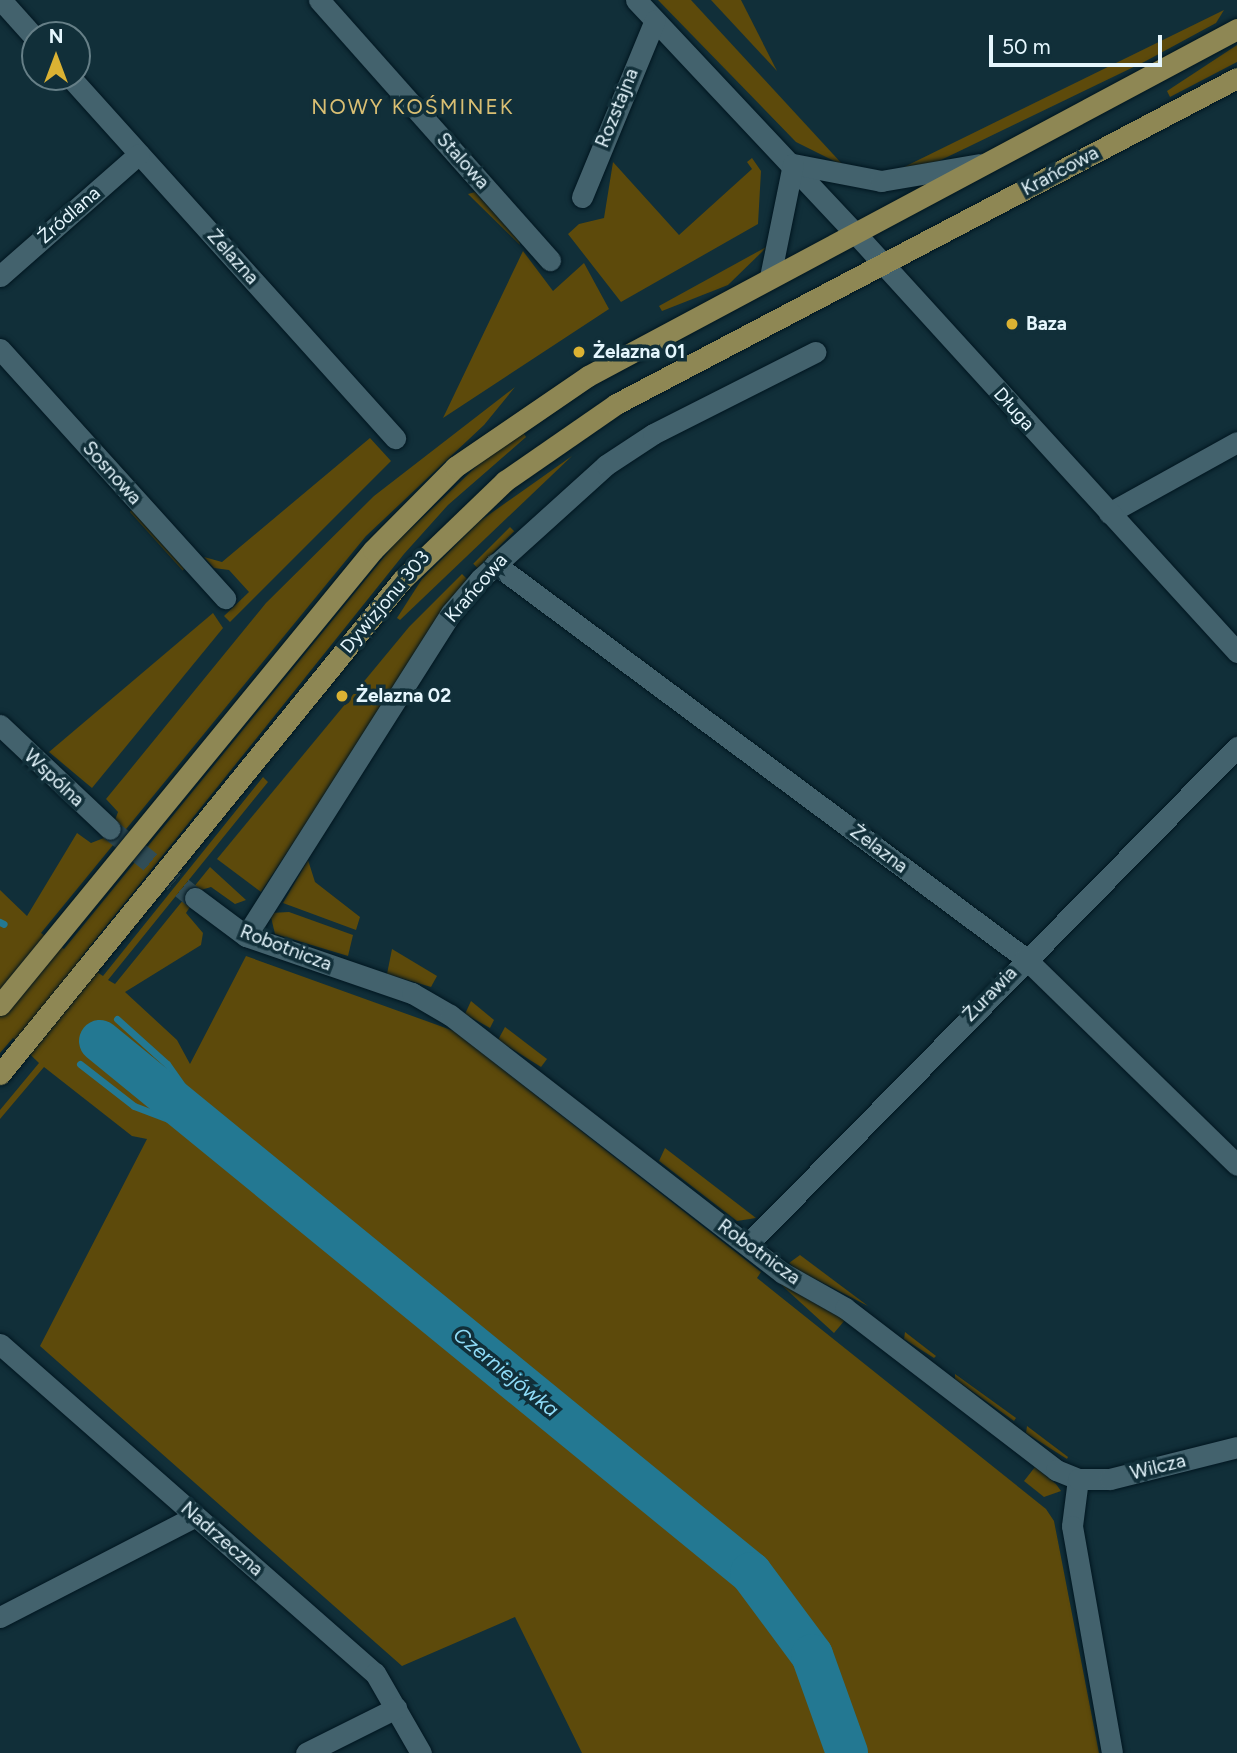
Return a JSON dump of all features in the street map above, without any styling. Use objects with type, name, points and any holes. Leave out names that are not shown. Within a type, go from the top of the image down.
[{"type":"main road","points":[[0,1005],[373,550],[455,467],[589,376],[1237,29]]},
{"type":"main road","name":"Krańcowa","points":[[885,265],[1237,78]]},
{"type":"main road","name":"Dywizjonu 303","points":[[0,1074],[402,580],[477,505],[616,404],[885,265]]},
{"type":"street","points":[[1,0],[21,22]]},
{"type":"street","name":"Stalowa","points":[[319,0],[550,260]]},
{"type":"street","name":"Długa","points":[[636,0],[793,164],[1237,652]]},
{"type":"street","name":"Rozstajna","points":[[582,197],[655,20]]},
{"type":"street","name":"Żelazna","points":[[83,91],[396,438]]},
{"type":"street","name":"Źródlana","points":[[0,276],[139,154]]},
{"type":"street","points":[[770,277],[793,164],[881,181],[988,162]]},
{"type":"street","name":"Sosnowa","points":[[0,349],[225,598]]},
{"type":"street","name":"Krańcowa","points":[[246,936],[451,612],[495,564],[606,465],[653,434],[815,352]]},
{"type":"street","points":[[1109,513],[1237,442]]},
{"type":"street","name":"Żelazna","points":[[495,564],[1025,958],[1237,1164]]},
{"type":"street","name":"Wspólna","points":[[0,726],[110,829]]},
{"type":"street","name":"Żurawia","points":[[747,1244],[1025,958],[1237,747]]},
{"type":"street","name":"Robotnicza","points":[[195,898],[246,936],[412,993],[450,1015],[747,1244],[845,1308],[1056,1470],[1078,1479]]},
{"type":"street","name":"Nadrzeczna","points":[[0,1344],[375,1673],[421,1753]]},
{"type":"street","name":"Wilcza","points":[[1078,1479],[1110,1479],[1237,1447]]},
{"type":"street","points":[[1078,1479],[1072,1527],[1112,1753]]},
{"type":"street","points":[[0,1616],[196,1516]]},
{"type":"street","points":[[306,1753],[396,1708]]},
{"type":"shaded area","points":[[658,0],[691,0],[844,166],[796,142]]},
{"type":"shaded area","points":[[711,0],[741,0],[777,71]]},
{"type":"shaded area","points":[[1224,10],[1216,23],[1144,62],[939,161],[900,169]]},
{"type":"shaded area","points":[[1237,45],[1237,62],[1170,97],[1167,91]]},
{"type":"shaded area","points":[[752,158],[761,171],[758,224],[621,302],[568,234],[579,224],[604,218],[613,162],[679,235],[752,169],[747,162]]},
{"type":"shaded area","points":[[475,192],[519,240],[520,245],[468,194]]},
{"type":"shaded area","points":[[768,246],[728,285],[662,311],[659,306]]},
{"type":"shaded area","points":[[523,251],[553,291],[584,263],[609,309],[443,418]]},
{"type":"shaded area","points":[[515,387],[484,425],[366,536],[41,933],[64,949],[393,546],[482,461],[523,432],[526,437],[448,505],[404,554],[79,960],[103,976],[263,777],[268,782],[108,980],[115,984],[210,867],[246,900],[235,904],[211,887],[201,890],[186,913],[203,933],[201,945],[125,992],[177,1040],[190,1064],[246,956],[454,1031],[761,1272],[757,1278],[1046,1509],[1054,1521],[1099,1753],[582,1753],[515,1617],[402,1666],[40,1346],[147,1139],[132,1136],[44,1067],[0,1119],[0,1110],[39,1063],[13,1038],[0,1053],[0,890],[27,916],[77,833],[91,843],[109,836],[118,812],[106,799],[266,603],[374,496]]},
{"type":"shaded area","points":[[370,438],[391,461],[230,622],[224,616],[249,592],[229,570],[214,568],[204,557],[222,562]]},
{"type":"shaded area","points":[[572,456],[400,620],[397,618],[422,579],[480,521]]},
{"type":"shaded area","points":[[135,507],[188,566],[183,570],[130,512]]},
{"type":"shaded area","points":[[510,527],[514,531],[477,568],[473,564]]},
{"type":"shaded area","points":[[462,574],[467,579],[261,892],[217,859],[409,627]]},
{"type":"shaded area","points":[[213,613],[223,628],[92,788],[49,752]]},
{"type":"shaded area","points":[[308,860],[315,882],[360,917],[356,930],[283,903]]},
{"type":"shaded area","points":[[289,912],[353,935],[348,956],[275,934],[270,913]]},
{"type":"shaded area","points":[[392,949],[437,976],[431,987],[387,974]]},
{"type":"shaded area","points":[[471,1001],[494,1020],[490,1028],[465,1014]]},
{"type":"shaded area","points":[[505,1027],[547,1059],[541,1067],[498,1040]]},
{"type":"shaded area","points":[[665,1148],[756,1218],[737,1221],[659,1161]]},
{"type":"shaded area","points":[[800,1255],[868,1306],[789,1263]]},
{"type":"shaded area","points":[[777,1281],[788,1288],[845,1320],[834,1333]]},
{"type":"shaded area","points":[[905,1332],[936,1356],[934,1358],[904,1339]]},
{"type":"shaded area","points":[[955,1374],[1016,1418],[1014,1421],[955,1379]]},
{"type":"shaded area","points":[[1027,1426],[1068,1457],[1067,1459],[1026,1433]]},
{"type":"shaded area","points":[[1035,1467],[1061,1491],[1044,1497],[1024,1481]]},
{"type":"waterway","points":[[0,922],[4,924]]},
{"type":"waterway","points":[[117,1019],[167,1064],[220,1139]]},
{"type":"waterway","name":"Czerniejówka","points":[[100,1041],[751,1573],[812,1655],[847,1753]]},
{"type":"waterway","points":[[80,1064],[134,1106],[221,1139]]},
{"type":"tunnel","points":[[110,829],[195,898]]},
{"type":"place","name":"Baza","points":[[1012,324]]},
{"type":"place","name":"Żelazna 01","points":[[579,352]]},
{"type":"place","name":"Żelazna 02","points":[[342,696]]},
{"type":"district","name":"NOWY KOŚMINEK","points":[[413,107]]}]
